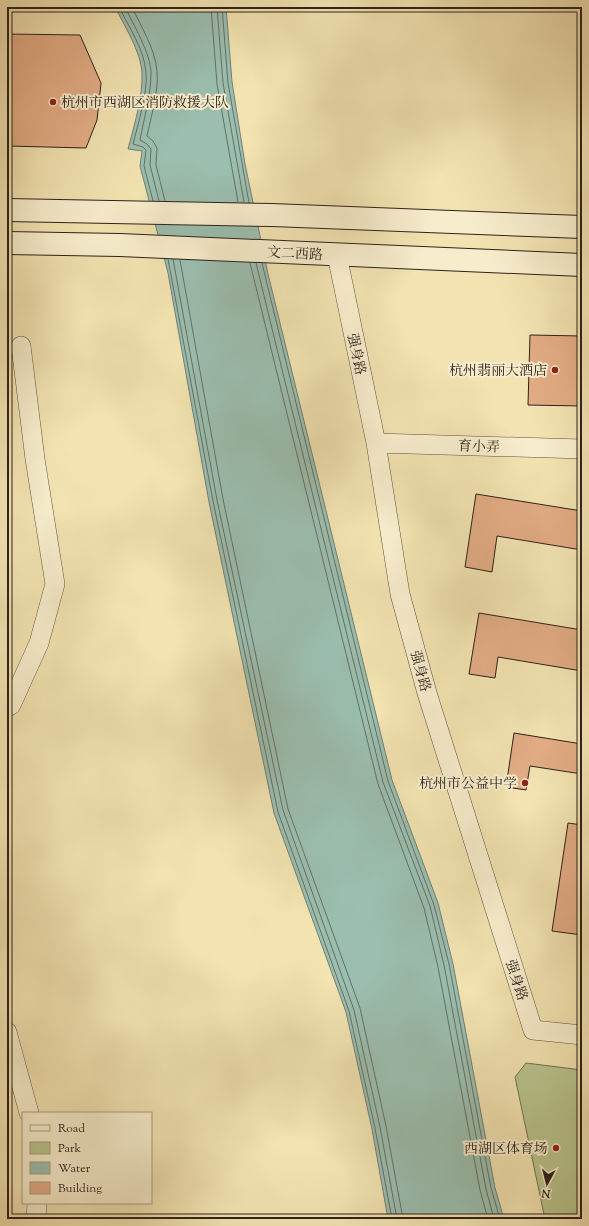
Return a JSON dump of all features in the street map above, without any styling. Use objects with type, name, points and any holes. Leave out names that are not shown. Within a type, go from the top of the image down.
[{"type":"main road","points":[[7,210],[272,214],[582,227]]},
{"type":"main road","name":"文二西路","points":[[7,243],[120,245],[582,265]]},
{"type":"street","name":"强身路","points":[[337,255],[376,443],[400,594],[427,693],[534,1030],[582,1035]]},
{"type":"street","points":[[7,707],[11,705],[39,643],[55,584],[35,460],[20,346]]},
{"type":"street","name":"育小弄","points":[[376,443],[582,449]]},
{"type":"street","points":[[7,1032],[29,1112]]},
{"type":"street","points":[[36,1219],[37,1204]]},
{"type":"green space","name":"西湖区体育场","points":[[526,1063],[582,1070],[582,1219],[545,1219],[515,1077]]},
{"type":"water","points":[[115,7],[226,7],[232,82],[245,164],[268,274],[392,780],[438,903],[453,964],[495,1188],[504,1219],[388,1219],[372,1129],[346,1012],[274,813],[209,502],[168,273],[140,166],[142,151],[128,149],[140,102],[142,73],[139,56]]},
{"type":"building","name":"杭州市西湖区消防救援大队","points":[[7,34],[80,35],[101,83],[97,120],[86,148],[7,146]]},
{"type":"building","name":"杭州翡丽大酒店","points":[[530,335],[582,336],[582,406],[528,405]]},
{"type":"building","points":[[476,494],[582,511],[582,550],[497,536],[492,572],[465,567]]},
{"type":"building","points":[[479,613],[582,630],[582,671],[498,657],[495,678],[469,674]]},
{"type":"building","points":[[514,733],[582,744],[582,774],[530,766],[526,790],[506,787]]},
{"type":"building","points":[[568,823],[582,825],[582,935],[552,931]]},
{"type":"place","name":"杭州市西湖区消防救援大队","points":[[53,102]]},
{"type":"place","name":"杭州翡丽大酒店","points":[[555,370]]},
{"type":"place","name":"杭州市公益中学","points":[[525,783]]},
{"type":"place","name":"西湖区体育场","points":[[556,1148]]}]
